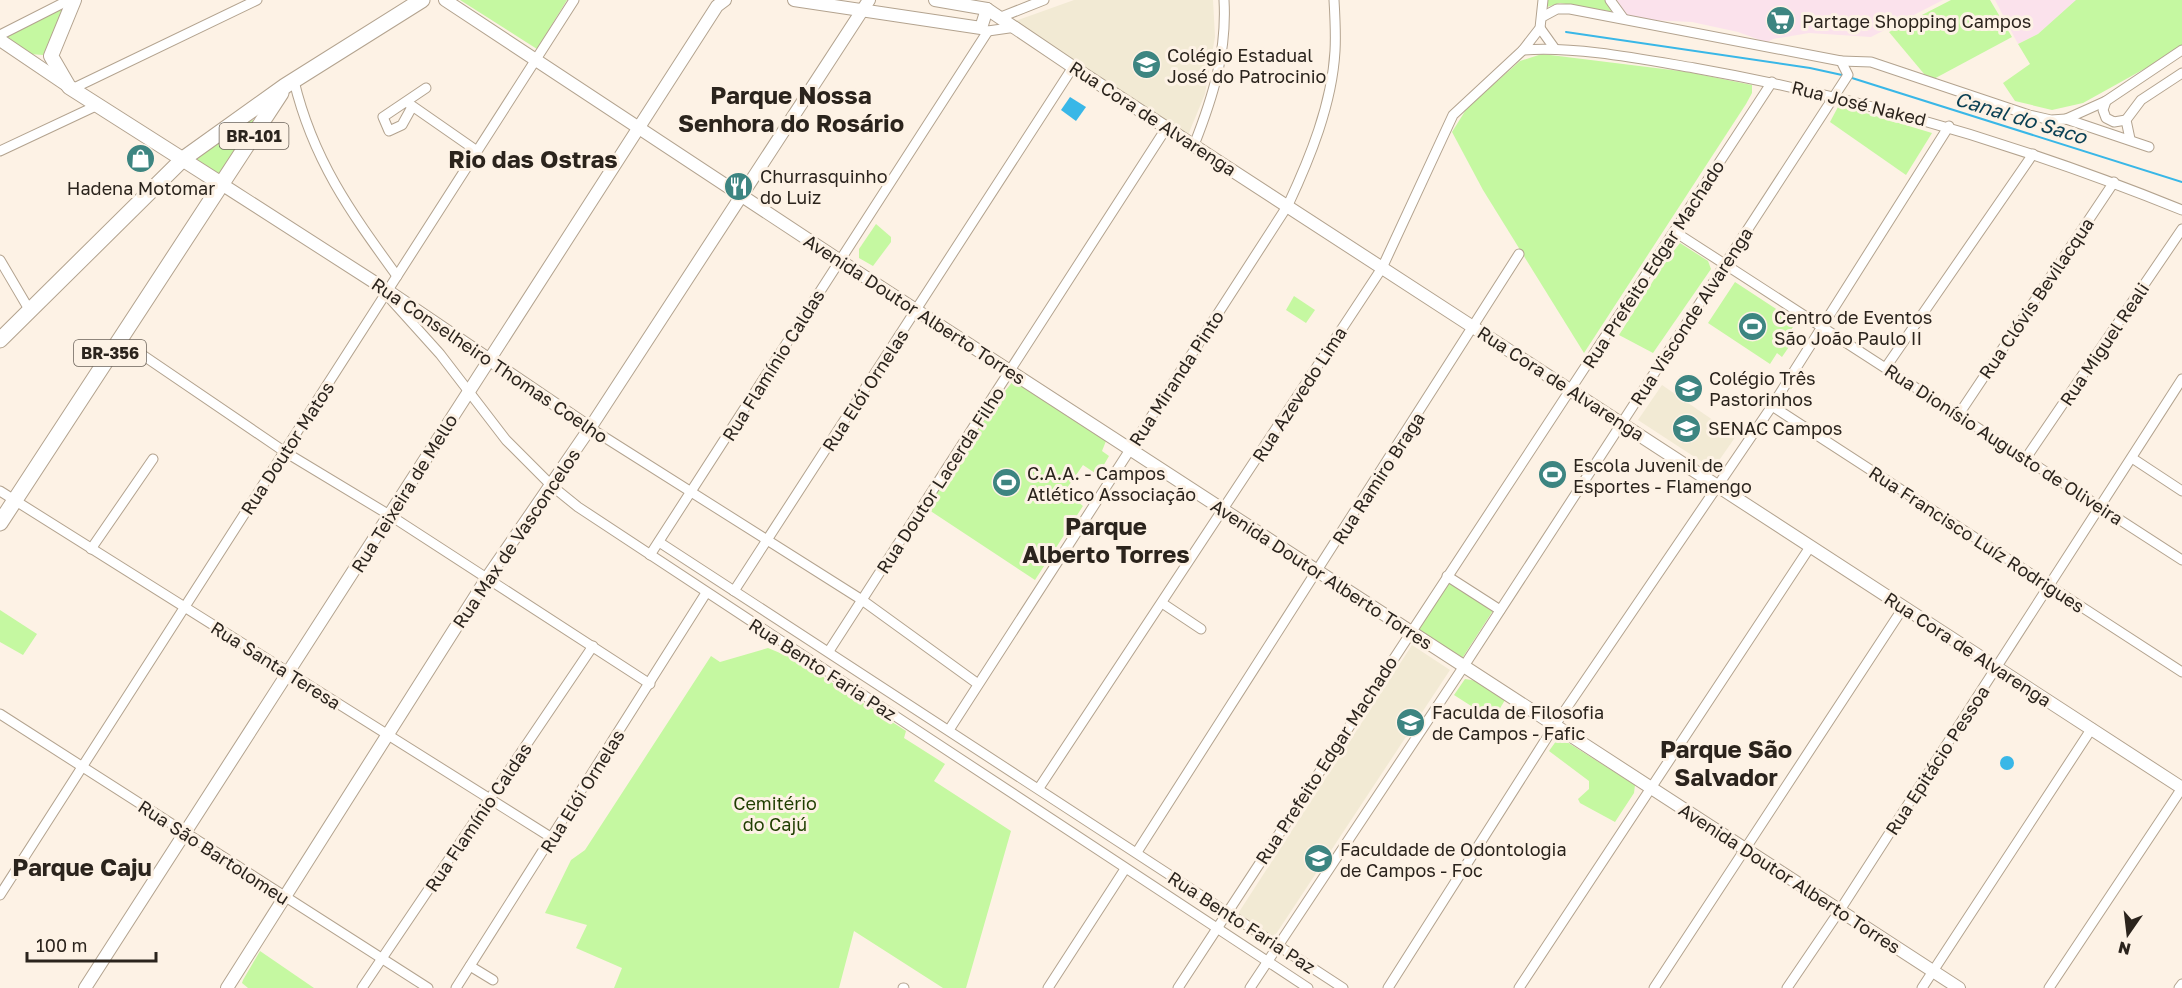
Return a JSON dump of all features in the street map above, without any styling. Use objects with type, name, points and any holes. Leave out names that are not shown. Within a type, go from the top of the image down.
[{"type":"highway","points":[[0,340],[183,159],[290,84],[422,0]]},
{"type":"highway","name":"BR-101","points":[[223,185],[290,84]]},
{"type":"highway","points":[[242,116],[254,118],[257,132]]},
{"type":"highway","name":"BR-356","points":[[0,523],[119,339],[223,185]]},
{"type":"main road","points":[[71,88],[51,56],[74,0]]},
{"type":"main road","name":"Avenida Doutor Alberto Torres","points":[[445,0],[1130,450],[1959,988]]},
{"type":"main road","name":"Rua Teixeira de Mello","points":[[85,988],[391,516],[717,6],[725,0]]},
{"type":"main road","points":[[794,0],[865,4],[985,29],[987,4]]},
{"type":"main road","name":"Rua Cora de Alvarenga","points":[[935,0],[987,4],[1073,67],[2182,788]]},
{"type":"main road","name":"Rua Max de Vasconcelos","points":[[227,988],[487,578],[552,486],[865,4]]},
{"type":"main road","name":"Rua Conselheiro Thomas Coelho","points":[[0,40],[387,292],[590,428]]},
{"type":"street","points":[[0,35],[69,0]]},
{"type":"street","points":[[71,88],[257,0]]},
{"type":"street","name":"Rua Doutor Matos","points":[[0,895],[574,0]]},
{"type":"street","points":[[1001,16],[1044,0]]},
{"type":"street","points":[[1194,145],[1218,80],[1225,26],[1224,0]]},
{"type":"street","name":"Rua Miranda Pinto","points":[[949,730],[1288,205],[1307,164],[1324,110],[1335,52],[1334,0]]},
{"type":"street","name":"Rua Azevedo Lima","points":[[1039,788],[1382,268],[1453,115],[1523,50],[1540,28],[1544,16],[1543,0]]},
{"type":"street","points":[[1610,0],[1623,18]]},
{"type":"street","points":[[1544,16],[1557,9],[1570,9],[1841,61],[1865,61],[2029,115],[2051,120],[2066,119],[2106,101],[2182,50]]},
{"type":"street","points":[[985,29],[1016,27]]},
{"type":"street","points":[[1540,28],[1555,50]]},
{"type":"street","name":"Rua Flamínio Caldas","points":[[650,555],[692,493],[985,29]]},
{"type":"street","name":"Rua José Naked","points":[[1523,50],[1555,50],[1662,63],[1772,82],[1835,96],[1949,126],[2114,182],[2182,210]]},
{"type":"street","points":[[1841,61],[1848,75]]},
{"type":"street","name":"Rua Visconde Alvarenga","points":[[1250,988],[1464,666],[1848,75],[1865,61]]},
{"type":"street","name":"Rua Elói Ornelas","points":[[734,591],[1073,67]]},
{"type":"street","points":[[2106,101],[2103,110],[2106,118],[2114,122],[2126,120],[2141,100],[2182,73]]},
{"type":"street","name":"Rua Prefeito Edgar Machado","points":[[1178,988],[1772,82]]},
{"type":"street","points":[[290,84],[315,149],[333,181],[397,276]]},
{"type":"street","points":[[426,88],[409,105],[477,151]]},
{"type":"street","points":[[0,151],[98,105]]},
{"type":"street","points":[[2066,119],[2149,147]]},
{"type":"street","points":[[2126,120],[2130,139]]},
{"type":"street","points":[[1388,988],[1555,724],[1772,406],[1949,126]]},
{"type":"street","name":"Rua Doutor Lacerda Filho","points":[[829,651],[1167,127]]},
{"type":"street","points":[[1886,367],[2033,154]]},
{"type":"street","name":"Rua Clóvis Bevilacqua","points":[[1959,414],[2114,182]]},
{"type":"street","name":"Rua Miguel Reali","points":[[2026,458],[2182,229]]},
{"type":"street","name":"Rua Dionísio Augusto de Oliveira","points":[[1675,232],[2182,560]]},
{"type":"street","name":"Rua Ramiro Braga","points":[[1137,852],[1519,254]]},
{"type":"street","points":[[0,260],[30,310]]},
{"type":"street","name":"Rua Bento Faria Paz","points":[[387,292],[469,391],[506,440],[552,486],[578,507],[1308,988]]},
{"type":"street","points":[[119,339],[285,452],[391,516],[651,684]]},
{"type":"street","name":"Rua Epitácio Pessoa","points":[[1787,988],[1840,910],[2182,379]]},
{"type":"street","name":"Rua Francisco Luíz Rodrigues","points":[[1772,406],[2182,672]]},
{"type":"street","name":"Rua Conselheiro Thomas Coelho","points":[[590,428],[862,600],[978,684]]},
{"type":"street","points":[[2132,458],[2182,491]]},
{"type":"street","points":[[91,549],[153,459]]},
{"type":"street","name":"Rua Santa Teresa","points":[[0,491],[552,838]]},
{"type":"street","name":"Rua Bento Faria Paz","points":[[659,542],[1343,988]]},
{"type":"street","points":[[1519,988],[1810,547]]},
{"type":"street","points":[[1447,576],[1500,610]]},
{"type":"street","name":"Rua Elói Ornelas","points":[[456,988],[651,684],[706,593]]},
{"type":"street","points":[[1162,603],[1201,629]]},
{"type":"street","points":[[1654,988],[1904,608]]},
{"type":"street","name":"Rua Flamínio Caldas","points":[[362,988],[593,646]]},
{"type":"street","name":"Rua São Bartolomeu","points":[[0,714],[428,988]]},
{"type":"street","points":[[1922,988],[2092,728]]},
{"type":"street","points":[[2049,988],[2182,788]]},
{"type":"street","points":[[1048,988],[1125,869]]},
{"type":"street","points":[[470,966],[493,980]]},
{"type":"street","points":[[2179,988],[2182,984]]},
{"type":"shaded area","name":"Colégio Estadual José do Patrocinio","points":[[1074,0],[1213,0],[1215,37],[1205,94],[1188,135],[1015,21]]},
{"type":"shaded area","name":"Partage Shopping Campos","points":[[1617,0],[1943,0],[1871,37],[1809,33],[1773,39],[1764,44],[1760,40],[1738,32],[1692,22],[1629,19]]},
{"type":"shaded area","name":"Partage Shopping Campos","points":[[1995,0],[2077,0],[2038,34],[2018,44]]},
{"type":"shaded area","name":"SENAC Campos","points":[[1662,385],[1736,436],[1713,469],[1638,420]]},
{"type":"shaded area","points":[[1412,645],[1450,670],[1274,937],[1239,912]]},
{"type":"green space","points":[[460,0],[567,0],[537,49]]},
{"type":"green space","points":[[1547,0],[1607,0],[1614,12],[1560,3],[1547,7]]},
{"type":"green space","points":[[1951,0],[1990,0],[2012,37],[1930,81],[1889,32]]},
{"type":"green space","points":[[2076,0],[2182,0],[2182,48],[2083,103],[2052,110],[2015,101],[2003,83],[2030,64],[2018,44],[2038,34]]},
{"type":"green space","points":[[68,5],[43,55],[30,54],[4,37]]},
{"type":"green space","points":[[1542,54],[1688,72],[1752,85],[1752,93],[1746,104],[1584,353],[1483,190],[1452,132],[1467,108],[1520,61]]},
{"type":"green space","points":[[1839,105],[1932,133],[1906,175],[1830,122]]},
{"type":"green space","points":[[249,118],[253,120],[253,125],[219,175],[196,160],[194,156]]},
{"type":"green space","points":[[876,224],[891,237],[891,242],[873,266],[859,258],[859,249]]},
{"type":"green space","points":[[1680,243],[1708,261],[1711,269],[1653,353],[1619,335],[1665,262]]},
{"type":"green space","name":"Centro de Eventos São João Paulo II","points":[[1735,282],[1796,322],[1791,330],[1797,335],[1782,357],[1777,353],[1770,364],[1708,323]]},
{"type":"green space","points":[[1294,296],[1315,310],[1306,323],[1286,310]]},
{"type":"green space","name":"C.A.A. - Campos Atlético Associação","points":[[1014,380],[1080,420],[1106,441],[1102,451],[1109,456],[1098,475],[1083,465],[1065,491],[1083,506],[1035,580],[926,508],[997,401]]},
{"type":"green space","points":[[1448,579],[1494,609],[1461,660],[1415,630]]},
{"type":"green space","points":[[0,610],[37,634],[23,655],[0,642]]},
{"type":"green space","name":"Cemitério do Cajú","points":[[768,648],[797,660],[906,731],[904,738],[945,764],[934,781],[1011,831],[966,988],[943,988],[854,931],[839,988],[614,988],[622,968],[576,948],[587,925],[545,913],[571,860],[585,850],[711,656],[720,662]]},
{"type":"green space","points":[[1465,679],[1477,681],[1505,700],[1493,720],[1454,695]]},
{"type":"green space","points":[[1559,737],[1635,785],[1634,793],[1615,822],[1580,803],[1578,799],[1589,789],[1589,781],[1549,751]]},
{"type":"green space","points":[[260,951],[314,988],[248,988],[242,983]]},
{"type":"water","points":[[1070,97],[1086,107],[1076,121],[1061,110]]},
{"type":"water","points":[[2007,756],[2012,758],[2014,763],[2012,768],[2007,770],[2002,768],[2000,763],[2002,758]]},
{"type":"waterway","name":"Canal do Saco","points":[[1566,32],[1810,68],[1842,75]]},
{"type":"waterway","name":"Canal do Saco","points":[[1852,78],[2182,182]]},
{"type":"place","name":"Partage Shopping Campos","points":[[1781,21]]},
{"type":"place","name":"Colégio Estadual José do Patrocinio","points":[[1146,65]]},
{"type":"place","name":"Hadena Motomar","points":[[141,159]]},
{"type":"place","name":"Churrasquinho do Luiz","points":[[739,186]]},
{"type":"place","name":"Centro de Eventos São João Paulo II","points":[[1753,327]]},
{"type":"place","name":"Colégio Três Pastorinhos","points":[[1688,388]]},
{"type":"place","name":"SENAC Campos","points":[[1687,428]]},
{"type":"place","name":"Escola Juvenil de Esportes - Flamengo","points":[[1552,475]]},
{"type":"place","name":"C.A.A. - Campos Atlético Associação","points":[[1006,483]]},
{"type":"place","name":"Faculda de Filosofia de Campos - Fafic","points":[[1411,722]]},
{"type":"place","name":"Faculdade de Odontologia de Campos - Foc","points":[[1319,859]]},
{"type":"district","name":"Parque Nossa Senhora do Rosário","points":[[791,108]]},
{"type":"district","name":"Rio das Ostras","points":[[533,158]]},
{"type":"district","name":"Parque Alberto Torres","points":[[1106,539]]},
{"type":"district","name":"Parque São Salvador","points":[[1726,762]]},
{"type":"district","name":"Parque Caju","points":[[82,866]]}]
